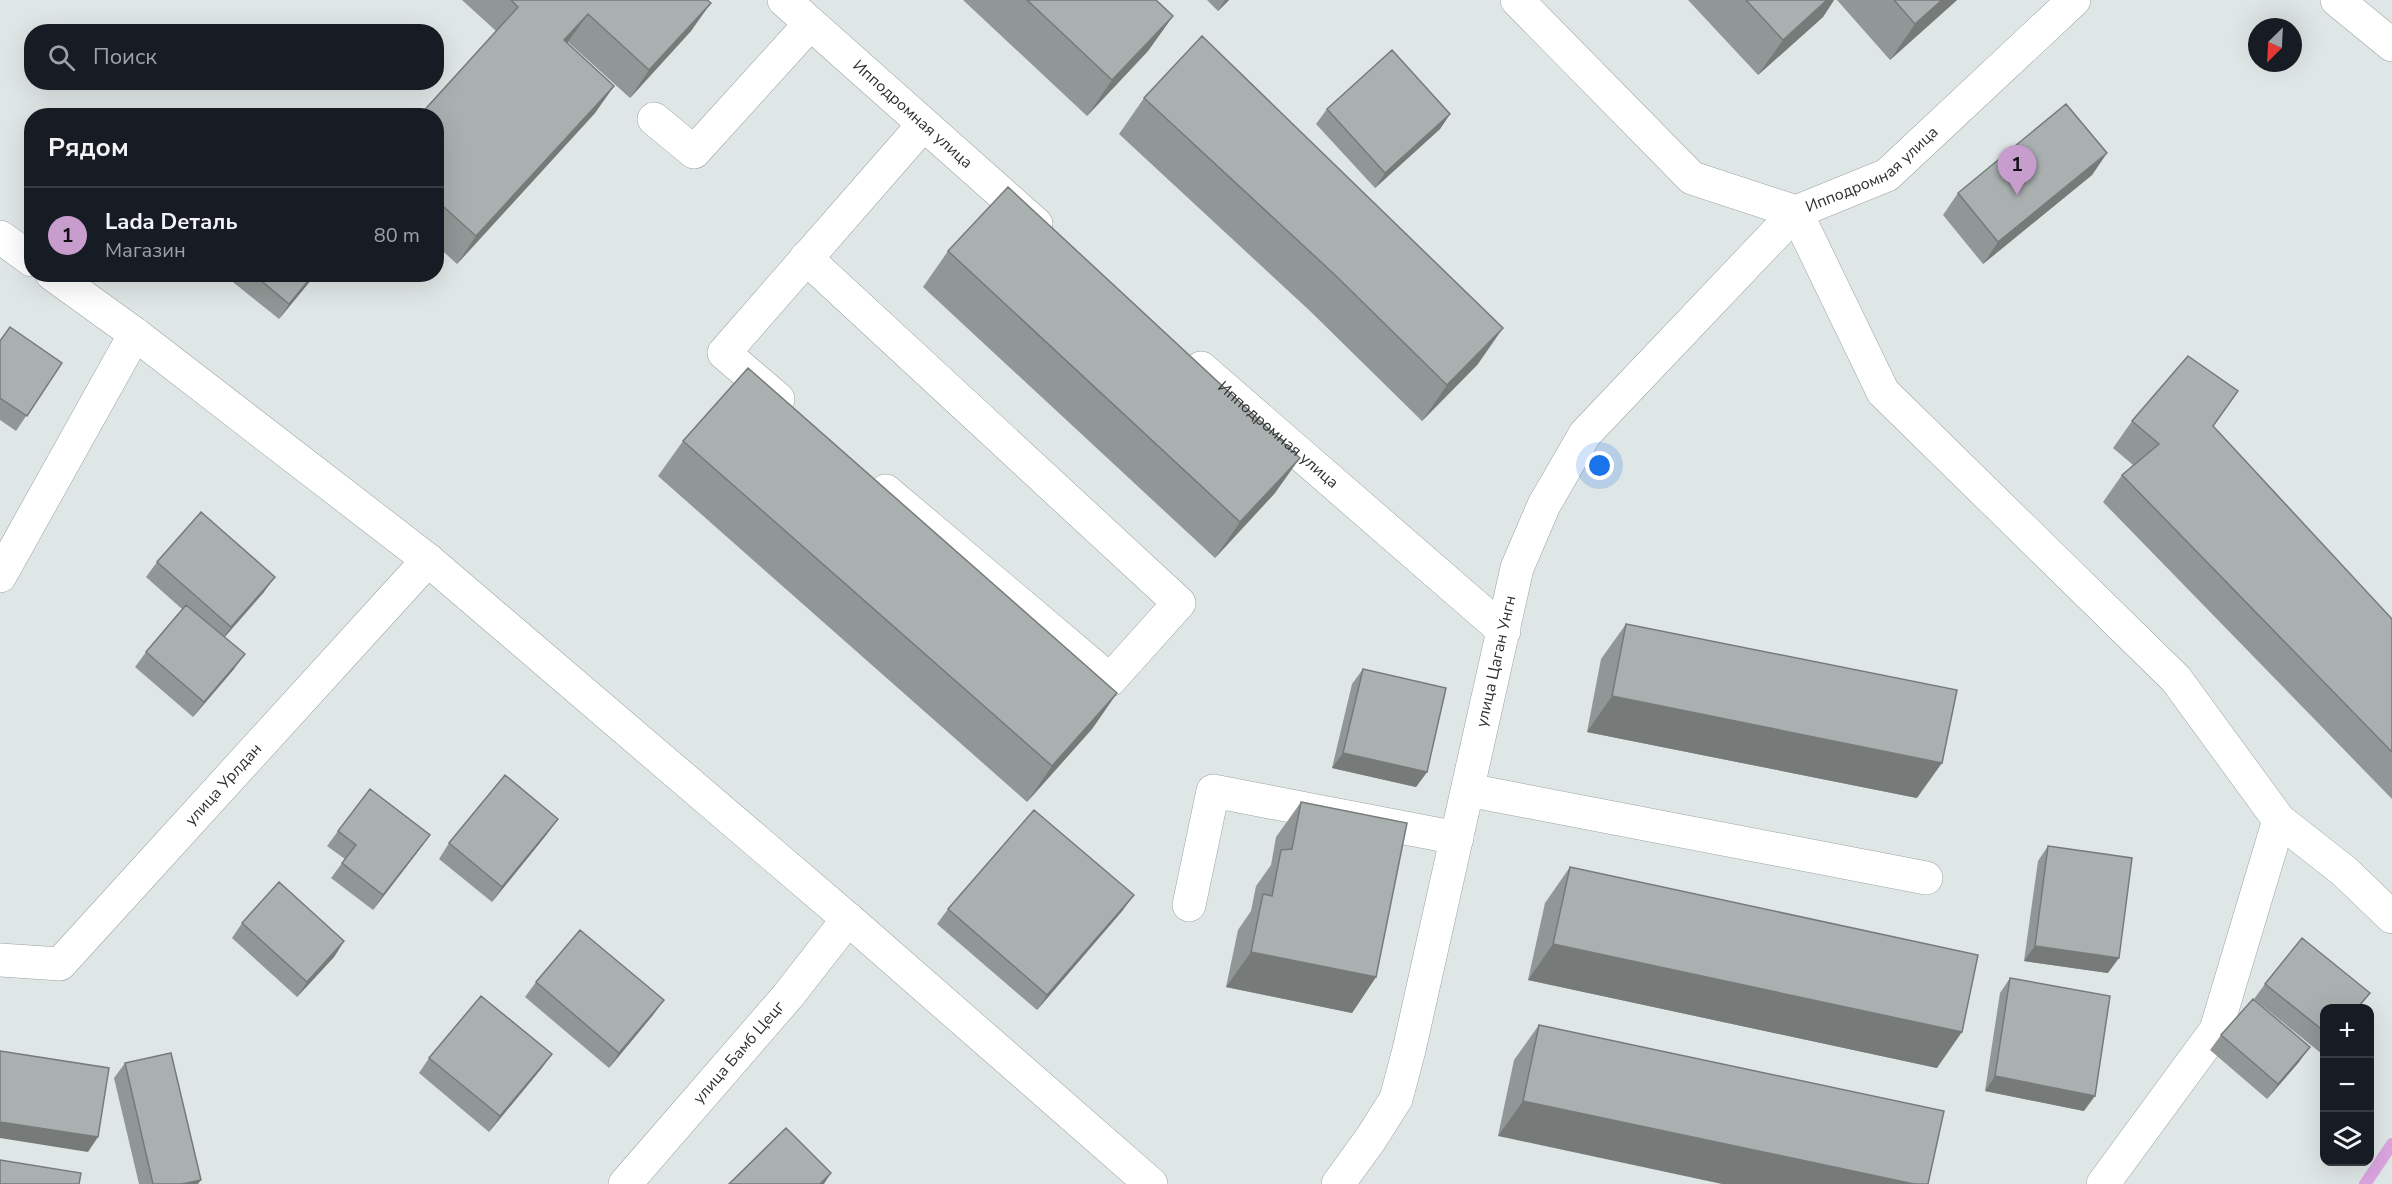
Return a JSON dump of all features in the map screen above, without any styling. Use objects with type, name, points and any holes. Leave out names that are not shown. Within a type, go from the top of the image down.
[{"type":"street","name":"Ипподромная улица","points":[[784,0],[1057,242]]},
{"type":"street","name":"Ипподромная улица","points":[[1517,0],[1692,178],[1796,212],[1887,174],[2074,0]]},
{"type":"street","points":[[2337,0],[2392,45]]},
{"type":"street","points":[[654,119],[694,152],[810,24]]},
{"type":"street","points":[[804,421],[724,353],[923,125]]},
{"type":"street","points":[[1796,212],[1883,392],[2176,679],[2279,820],[2344,871],[2392,917]]},
{"type":"street","name":"улица Цаган Унгн","points":[[1345,1183],[1396,1099],[1517,568],[1544,505],[1585,434],[1796,212]]},
{"type":"street","points":[[0,237],[24,254]]},
{"type":"street","points":[[806,258],[1179,603],[1110,680],[867,475]]},
{"type":"street","points":[[63,282],[135,334],[428,560],[848,918],[1151,1184]]},
{"type":"street","points":[[0,576],[135,334]]},
{"type":"street","name":"Ипподромная улица","points":[[1182,351],[1503,632]]},
{"type":"street","name":"улица Урлдан","points":[[0,960],[60,964],[428,560]]},
{"type":"street","points":[[1468,790],[1926,878]]},
{"type":"street","points":[[1189,905],[1213,791],[1457,838]]},
{"type":"street","points":[[2103,1184],[2216,1029],[2279,820]]},
{"type":"street","name":"улица Бамб Цецг","points":[[625,1184],[787,997],[848,918]]},
{"type":"building","points":[[511,0],[707,0],[711,3],[649,70],[588,14],[564,40],[614,86],[476,236],[444,207],[444,108],[426,108],[518,7]]},
{"type":"building","points":[[1027,0],[1156,0],[1173,16],[1112,80]]},
{"type":"building","points":[[1746,0],[1827,0],[1783,40]]},
{"type":"building","points":[[1894,0],[1942,0],[1915,24]]},
{"type":"building","points":[[1202,36],[1503,328],[1447,385],[1335,275],[1144,98]]},
{"type":"building","points":[[1392,50],[1450,114],[1385,173],[1327,109]]},
{"type":"building","points":[[2066,104],[2107,153],[1998,242],[1958,193]]},
{"type":"building","points":[[1008,187],[1300,458],[1240,522],[948,251]]},
{"type":"building","points":[[263,282],[307,282],[289,304]]},
{"type":"building","points":[[10,327],[62,363],[27,416],[0,398],[0,341]]},
{"type":"building","points":[[2188,356],[2238,391],[2213,426],[2392,619],[2392,752],[2122,475],[2159,444],[2132,421]]},
{"type":"building","points":[[748,368],[1117,693],[1052,766],[683,441]]},
{"type":"building","points":[[201,512],[275,577],[231,627],[157,562]]},
{"type":"building","points":[[186,605],[245,654],[204,702],[146,652]]},
{"type":"building","points":[[1626,624],[1957,690],[1942,763],[1612,696]]},
{"type":"building","points":[[1363,669],[1446,688],[1427,772],[1343,753]]},
{"type":"building","points":[[505,775],[558,819],[502,887],[449,843]]},
{"type":"building","points":[[370,789],[430,835],[383,895],[342,863],[356,845],[338,831]]},
{"type":"building","points":[[1301,802],[1407,823],[1376,977],[1251,952],[1263,894],[1272,896],[1281,850],[1292,849]]},
{"type":"building","points":[[1034,810],[1134,895],[1047,995],[948,909]]},
{"type":"building","points":[[2048,846],[2132,858],[2119,958],[2035,946]]},
{"type":"building","points":[[1570,867],[1978,955],[1962,1032],[1553,944]]},
{"type":"building","points":[[279,882],[344,941],[307,982],[242,923]]},
{"type":"building","points":[[580,930],[664,1000],[619,1053],[536,982]]},
{"type":"building","points":[[2302,938],[2370,993],[2360,1004],[2320,1004],[2320,1028],[2265,984]]},
{"type":"building","points":[[2010,978],[2110,996],[2095,1096],[1995,1076]]},
{"type":"building","points":[[481,996],[552,1054],[500,1116],[429,1058]]},
{"type":"building","points":[[2253,999],[2310,1047],[2278,1084],[2221,1035]]},
{"type":"building","points":[[1539,1025],[1944,1111],[1928,1184],[1914,1184],[1523,1101]]},
{"type":"building","points":[[0,1051],[109,1068],[98,1137],[0,1122]]},
{"type":"building","points":[[171,1053],[201,1180],[182,1184],[153,1184],[125,1063]]},
{"type":"building","points":[[786,1128],[831,1173],[820,1184],[729,1184]]},
{"type":"building","points":[[0,1160],[81,1173],[79,1184],[0,1184]]},
{"type":"waterway","points":[[2365,1184],[2392,1144]]},
{"type":"place","name":"Lada Dеталь","points":[[2017,195]]}]
